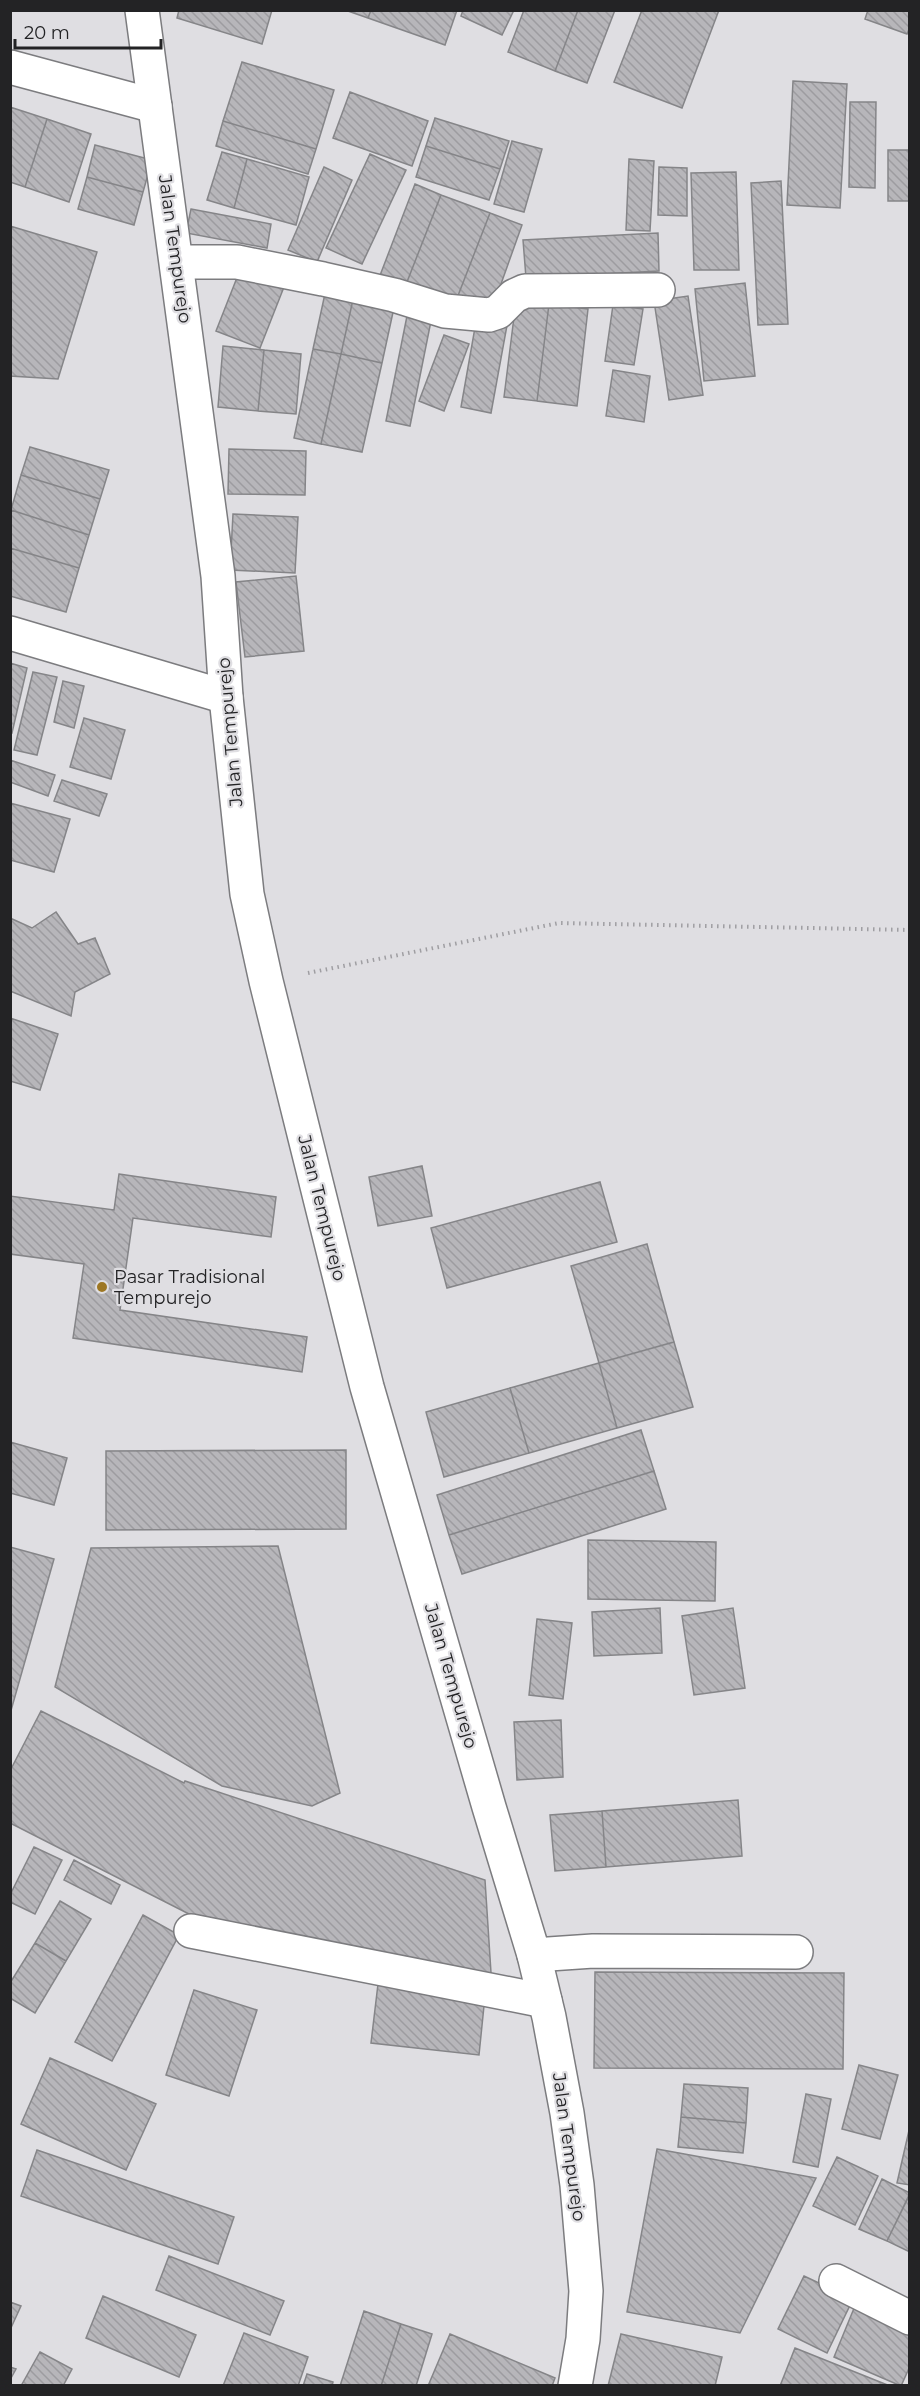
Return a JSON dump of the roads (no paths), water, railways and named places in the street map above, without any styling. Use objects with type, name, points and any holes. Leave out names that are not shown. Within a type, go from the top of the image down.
[{"type":"main road","name":"Jalan Tempurejo","points":[[142,10],[218,576],[226,697],[247,894],[266,981],[367,1387],[485,1796],[534,1955],[545,2001],[567,2113],[577,2185],[586,2290],[583,2339],[575,2385]]},
{"type":"main road","points":[[10,68],[155,106]]},
{"type":"main road","points":[[177,262],[237,262],[394,295],[445,311],[489,315],[498,312],[514,296],[525,291],[658,290]]},
{"type":"main road","points":[[10,633],[226,697]]},
{"type":"main road","points":[[191,1930],[545,2001]]},
{"type":"main road","points":[[534,1955],[593,1952],[796,1952]]},
{"type":"main road","points":[[836,2281],[909,2318]]},
{"type":"place","name":"Pasar Tradisional Tempurejo","points":[[102,1287]]}]
